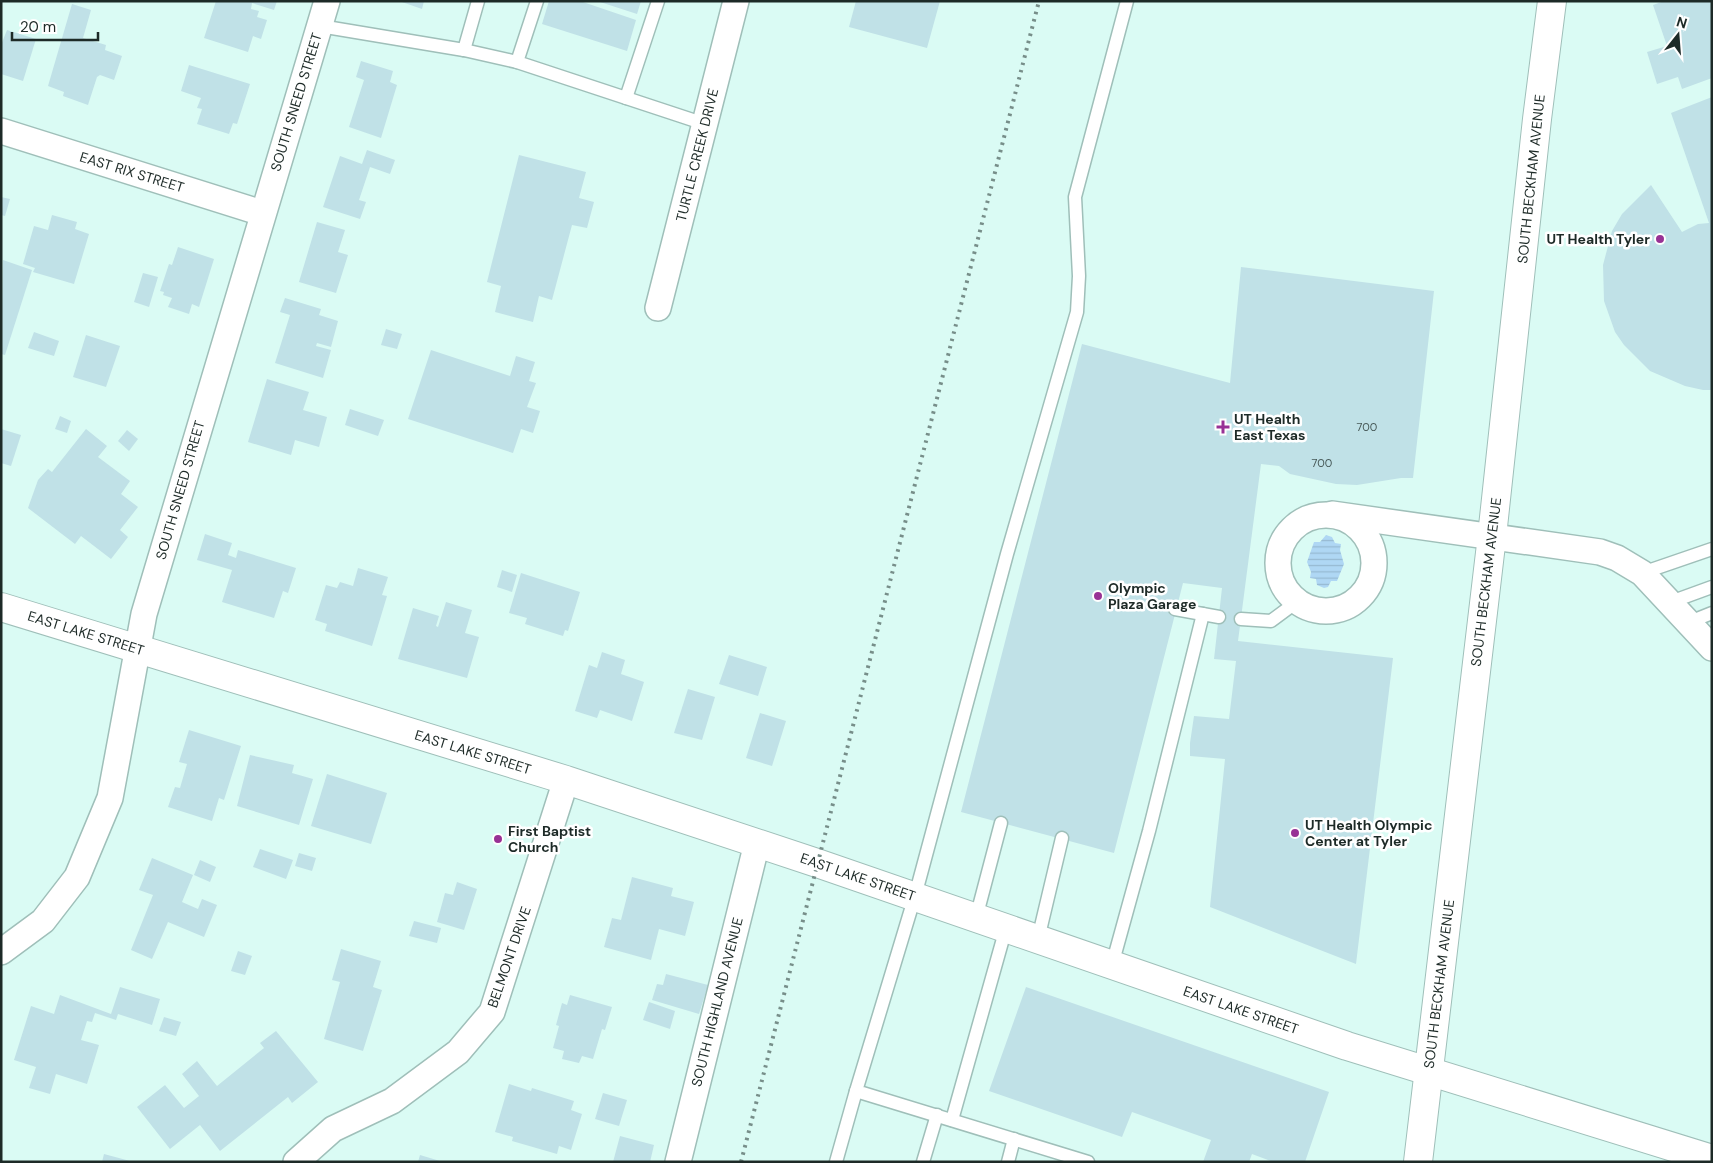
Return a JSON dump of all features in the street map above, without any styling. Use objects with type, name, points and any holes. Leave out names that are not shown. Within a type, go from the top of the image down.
[{"type":"street","name":"SOUTH SNEED STREET","points":[[1,952],[43,921],[77,877],[110,798],[136,649],[146,604],[327,1]]},
{"type":"street","name":"TURTLE CREEK DRIVE","points":[[658,308],[736,1]]},
{"type":"street","name":"SOUTH BECKHAM AVENUE","points":[[1418,1162],[1492,536],[1536,129],[1552,1]]},
{"type":"street","name":"EAST RIX STREET","points":[[1,131],[262,213]]},
{"type":"street","points":[[1332,514],[1349,520],[1371,542],[1375,558],[1374,574],[1368,589],[1357,601],[1345,608],[1330,611],[1316,610],[1291,596],[1283,584],[1278,570],[1278,556],[1282,542],[1290,530],[1303,520],[1318,515],[1332,514],[1600,552],[1617,558],[1642,573],[1712,648]]},
{"type":"street","name":"EAST LAKE STREET","points":[[1,607],[566,780],[915,896],[1038,940],[1428,1072],[1712,1159]]},
{"type":"street","name":"BELMONT DRIVE","points":[[296,1162],[333,1129],[392,1101],[458,1052],[492,1012],[566,780]]},
{"type":"street","name":"SOUTH HIGHLAND AVENUE","points":[[678,1162],[756,843]]},
{"type":"lane","points":[[464,50],[478,1]]},
{"type":"lane","points":[[517,62],[537,1]]},
{"type":"lane","points":[[626,98],[658,1]]},
{"type":"lane","points":[[836,1162],[915,896],[1007,554],[1077,312],[1079,276],[1075,197],[1127,1]]},
{"type":"lane","points":[[320,26],[464,50],[517,62],[705,124]]},
{"type":"lane","points":[[1642,573],[1712,549]]},
{"type":"lane","points":[[1668,603],[1712,587]]},
{"type":"lane","points":[[1241,619],[1270,621],[1298,601]]},
{"type":"lane","points":[[1174,609],[1219,617]]},
{"type":"lane","points":[[1687,623],[1712,613]]},
{"type":"lane","points":[[1112,965],[1149,831],[1203,614]]},
{"type":"lane","points":[[976,918],[1001,823]]},
{"type":"lane","points":[[1038,940],[1062,838]]},
{"type":"lane","points":[[952,1120],[1006,928]]},
{"type":"lane","points":[[856,1091],[1088,1162]]},
{"type":"lane","points":[[923,1162],[937,1115]]},
{"type":"lane","points":[[1008,1162],[1014,1139]]},
{"type":"water","points":[[1326,535],[1332,537],[1335,543],[1341,544],[1340,550],[1344,564],[1337,581],[1331,581],[1328,587],[1324,588],[1317,585],[1316,579],[1310,578],[1311,572],[1307,562],[1314,542],[1320,542]]},
{"type":"building","points":[[216,1],[277,1],[274,10],[252,3],[251,9],[259,11],[257,17],[267,20],[261,39],[253,36],[248,52],[204,38]]},
{"type":"building","points":[[399,1],[424,1],[422,9]]},
{"type":"building","points":[[549,1],[580,1],[636,20],[627,51],[542,24]]},
{"type":"building","points":[[597,1],[641,1],[637,14]]},
{"type":"building","points":[[856,1],[940,1],[927,48],[849,27]]},
{"type":"building","points":[[1664,1],[1712,1],[1712,78],[1682,89],[1678,77],[1657,84],[1647,52],[1667,46],[1653,5]]},
{"type":"building","points":[[72,4],[91,10],[83,38],[106,45],[105,50],[122,56],[114,80],[100,75],[97,77],[88,105],[63,96],[64,92],[48,86]]},
{"type":"building","points":[[7,30],[36,39],[23,81],[1,74],[1,45]]},
{"type":"building","points":[[361,61],[393,71],[390,82],[397,85],[381,138],[349,127],[364,80],[356,77]]},
{"type":"building","points":[[189,65],[250,84],[237,124],[233,123],[229,134],[197,124],[202,109],[197,108],[201,98],[181,91]]},
{"type":"building","name":"UT Health Tyler","points":[[1712,97],[1712,390],[1703,390],[1685,386],[1650,371],[1624,345],[1615,332],[1604,301],[1603,265],[1612,231],[1622,214],[1651,185],[1682,232],[1698,224],[1709,223],[1671,113]]},
{"type":"building","points":[[367,150],[395,160],[390,174],[370,167],[359,200],[366,202],[360,219],[323,207],[340,156],[362,164]]},
{"type":"building","points":[[519,155],[586,172],[579,198],[594,202],[587,228],[572,225],[552,300],[539,296],[533,322],[495,312],[501,286],[487,282]]},
{"type":"building","points":[[1,197],[10,199],[5,216],[1,215]]},
{"type":"building","points":[[52,215],[77,222],[75,229],[89,234],[74,284],[33,272],[35,268],[23,264],[34,226],[48,230]]},
{"type":"building","points":[[317,222],[345,230],[338,252],[348,255],[336,293],[299,282]]},
{"type":"building","points":[[178,247],[214,259],[199,307],[192,304],[189,314],[168,307],[172,298],[163,295],[164,292],[160,291],[169,264],[172,265]]},
{"type":"building","points":[[3,260],[32,270],[5,355],[1,354]]},
{"type":"building","points":[[1241,267],[1434,291],[1413,478],[1357,485],[1336,484],[1290,474],[1279,466],[1261,464],[1238,641],[1393,658],[1356,964],[1210,907],[1225,759],[1190,756],[1190,743],[1194,716],[1229,719],[1236,661],[1214,659],[1222,588],[1183,583],[1114,853],[961,812],[1082,344],[1230,383]]},
{"type":"building","points":[[143,273],[158,277],[149,307],[134,302]]},
{"type":"building","points":[[285,298],[321,309],[319,315],[338,321],[331,347],[317,343],[316,346],[331,350],[323,378],[275,363],[290,315],[280,312]]},
{"type":"building","points":[[386,329],[402,334],[397,349],[381,345]]},
{"type":"building","points":[[34,332],[59,341],[54,356],[28,348]]},
{"type":"building","points":[[86,335],[120,346],[106,387],[73,377]]},
{"type":"building","points":[[431,350],[510,376],[516,356],[535,362],[529,381],[536,383],[527,407],[540,411],[533,433],[521,429],[513,453],[408,419]]},
{"type":"building","points":[[267,379],[309,392],[303,410],[327,417],[319,447],[295,440],[291,455],[248,442]]},
{"type":"building","points":[[350,409],[384,420],[378,436],[345,425]]},
{"type":"building","points":[[60,416],[71,421],[67,433],[55,429]]},
{"type":"building","points":[[1,429],[21,435],[11,466],[1,463]]},
{"type":"building","points":[[86,429],[107,446],[98,457],[130,481],[121,494],[138,507],[120,530],[128,537],[111,559],[81,536],[75,544],[28,508],[38,480],[48,469],[52,472]]},
{"type":"building","points":[[127,430],[138,439],[129,451],[118,441]]},
{"type":"building","points":[[205,534],[232,543],[228,555],[236,558],[238,550],[296,568],[288,593],[283,591],[274,618],[222,602],[232,570],[197,560]]},
{"type":"building","points":[[358,568],[388,577],[382,595],[387,596],[372,646],[325,631],[327,624],[315,620],[326,585],[337,588],[340,582],[353,586]]},
{"type":"building","points":[[502,570],[517,575],[512,592],[497,587]]},
{"type":"building","points":[[521,573],[580,592],[568,631],[565,630],[563,636],[525,624],[527,618],[509,613]]},
{"type":"building","points":[[446,602],[472,610],[465,633],[479,637],[467,678],[398,659],[413,608],[439,616],[436,626],[438,627]]},
{"type":"building","points":[[602,652],[625,660],[621,674],[644,682],[632,721],[600,710],[597,718],[575,711],[589,665],[597,668]]},
{"type":"building","points":[[729,655],[767,667],[758,696],[719,684]]},
{"type":"building","points":[[688,689],[715,697],[702,740],[674,733]]},
{"type":"building","points":[[760,713],[786,721],[772,766],[746,758]]},
{"type":"building","points":[[189,730],[241,746],[224,800],[219,798],[212,821],[168,807],[175,787],[180,788],[187,764],[179,762]]},
{"type":"building","points":[[250,755],[294,765],[292,773],[313,779],[299,825],[237,806]]},
{"type":"building","points":[[327,774],[387,793],[371,844],[311,826]]},
{"type":"building","points":[[260,849],[293,860],[286,879],[253,867]]},
{"type":"building","points":[[299,853],[316,858],[312,871],[295,866]]},
{"type":"building","points":[[152,858],[193,875],[182,902],[198,909],[202,899],[217,905],[204,937],[168,922],[152,959],[131,950],[153,895],[139,890]]},
{"type":"building","points":[[200,860],[216,867],[210,882],[194,875]]},
{"type":"building","points":[[632,877],[673,888],[671,896],[694,902],[685,936],[659,929],[651,960],[604,947],[612,918],[621,920]]},
{"type":"building","points":[[457,882],[477,889],[464,930],[437,922],[445,893],[453,895]]},
{"type":"building","points":[[414,921],[441,928],[437,943],[409,936]]},
{"type":"building","points":[[341,949],[381,961],[373,987],[382,990],[363,1051],[324,1039],[340,982],[332,980]]},
{"type":"building","points":[[238,951],[252,956],[245,975],[231,971]]},
{"type":"building","points":[[666,974],[708,985],[699,1014],[652,1000],[657,984],[663,985]]},
{"type":"building","points":[[120,987],[160,999],[152,1025],[118,1014],[116,1020],[95,1013],[92,1022],[87,1021],[81,1040],[99,1045],[87,1084],[56,1074],[50,1094],[29,1088],[36,1067],[14,1060],[31,1006],[54,1014],[60,995],[111,1014]]},
{"type":"building","points":[[1026,987],[1329,1092],[1305,1162],[1273,1162],[1252,1154],[1249,1162],[1203,1162],[1211,1140],[1132,1112],[1122,1137],[989,1091]]},
{"type":"building","points":[[570,995],[612,1007],[605,1030],[602,1029],[593,1059],[582,1056],[579,1063],[562,1059],[564,1051],[553,1048],[559,1026],[556,1025],[562,1003],[567,1005]]},
{"type":"building","points":[[649,1002],[675,1011],[670,1029],[643,1020]]},
{"type":"building","points":[[164,1017],[181,1022],[176,1036],[159,1031]]},
{"type":"building","points":[[276,1031],[318,1082],[292,1103],[288,1097],[220,1151],[200,1125],[170,1149],[137,1107],[165,1085],[184,1108],[199,1096],[182,1074],[197,1061],[217,1086],[264,1048],[260,1043]]},
{"type":"building","points":[[509,1084],[531,1091],[532,1088],[574,1101],[571,1110],[582,1114],[571,1150],[559,1146],[557,1154],[512,1141],[513,1137],[495,1132]]},
{"type":"building","points":[[603,1093],[627,1100],[619,1126],[595,1119]]},
{"type":"building","points":[[620,1136],[654,1145],[650,1162],[613,1162]]},
{"type":"building","points":[[104,1154],[130,1161],[130,1162],[102,1162]]},
{"type":"building","points":[[420,1155],[440,1161],[440,1162],[418,1162]]},
{"type":"railway","points":[[741,1162],[1039,1]]},
{"type":"place","name":"UT Health Tyler","points":[[1660,239]]},
{"type":"place","name":"UT Health East Texas","points":[[1223,427]]},
{"type":"place","name":"Olympic Plaza Garage","points":[[1098,596]]},
{"type":"place","name":"UT Health Olympic Center at Tyler","points":[[1295,833]]},
{"type":"place","name":"First Baptist Church","points":[[498,839]]}]
